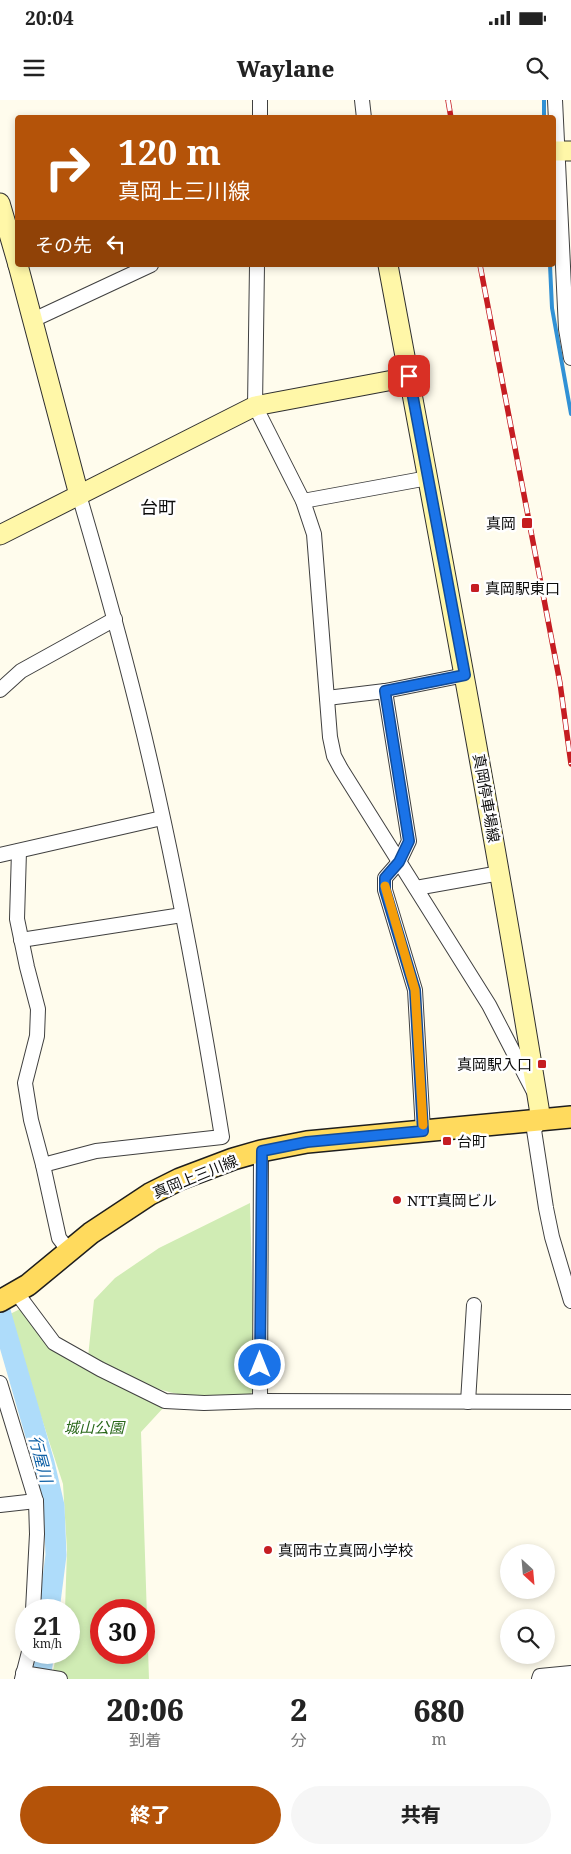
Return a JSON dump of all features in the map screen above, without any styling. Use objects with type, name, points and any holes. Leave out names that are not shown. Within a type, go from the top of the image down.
[{"type":"main road","name":"真岡上三川線","points":[[7,1297],[38,1278],[91,1233],[150,1194],[205,1169],[262,1151],[307,1142],[571,1117]]},
{"type":"street","points":[[260,100],[260,115]]},
{"type":"street","points":[[362,100],[364,115]]},
{"type":"street","points":[[555,100],[560,151],[571,358]]},
{"type":"street","points":[[0,203],[15,255]]},
{"type":"street","points":[[19,267],[139,712],[200,1000],[222,1137],[96,1151],[43,1164]]},
{"type":"street","points":[[33,320],[147,267]]},
{"type":"street","points":[[257,267],[255,406],[303,502],[314,534],[330,737],[334,756],[490,1005],[527,1081],[538,1096]]},
{"type":"street","name":"真岡停車場線","points":[[388,267],[465,675],[541,1120]]},
{"type":"street","points":[[0,535],[255,406],[409,376]]},
{"type":"street","points":[[303,502],[428,478]]},
{"type":"street","points":[[0,690],[21,671],[115,619]]},
{"type":"street","points":[[327,698],[385,691],[465,675]]},
{"type":"street","points":[[385,691],[409,841],[399,862],[385,878],[385,890],[415,990],[423,1131]]},
{"type":"street","points":[[0,855],[162,818]]},
{"type":"street","points":[[19,851],[17,919],[38,1009],[37,1036],[26,1083],[31,1120],[43,1164],[59,1238],[69,1251]]},
{"type":"street","points":[[416,888],[500,872]]},
{"type":"street","points":[[21,940],[182,914]]},
{"type":"street","points":[[541,1120],[534,1130],[541,1180],[552,1237],[571,1301]]},
{"type":"street","points":[[260,1401],[262,1151]]},
{"type":"street","points":[[7,1297],[54,1343],[100,1369],[165,1401],[204,1403],[260,1401],[571,1402]]},
{"type":"street","points":[[468,1402],[474,1305]]},
{"type":"street","points":[[0,1383],[36,1501],[37,1534],[34,1599]]},
{"type":"street","points":[[0,1505],[36,1501]]},
{"type":"street","points":[[539,1679],[540,1676],[571,1673]]},
{"type":"street","points":[[22,1676],[60,1679]]},
{"type":"green space","name":"城山公園","points":[[250,1203],[255,1388],[249,1396],[199,1397],[169,1392],[138,1381],[88,1357],[94,1300],[115,1278],[159,1248]]},
{"type":"green space","name":"城山公園","points":[[20,1309],[47,1346],[75,1364],[164,1407],[141,1432],[146,1599],[90,1599],[90,1664],[149,1664],[149,1679],[51,1679],[54,1664],[80,1664],[80,1599],[65,1599],[67,1550],[63,1484],[8,1315]]},
{"type":"waterway","points":[[544,100],[544,115]]},
{"type":"waterway","points":[[550,267],[552,308],[571,414]]},
{"type":"waterway","name":"行屋川","points":[[0,1311],[44,1463],[54,1506],[56,1555],[50,1599]]},
{"type":"waterway","name":"行屋川","points":[[40,1679],[42,1664]]},
{"type":"railway","points":[[448,100],[450,115]]},
{"type":"railway","points":[[480,267],[560,683],[571,764]]},
{"type":"slow traffic","points":[[385,886],[415,990],[423,1125]]},
{"type":"place","name":"真岡","points":[[527,523]]},
{"type":"place","name":"真岡駅東口","points":[[475,588]]},
{"type":"place","name":"真岡駅入口","points":[[542,1064]]},
{"type":"place","name":"台町","points":[[447,1141]]},
{"type":"place","name":"NTT真岡ビル","points":[[397,1200]]},
{"type":"place","name":"真岡市立真岡小学校","points":[[268,1550]]},
{"type":"district","name":"台町","points":[[158,507]]},
{"type":"route","points":[[260,1365],[262,1151],[307,1142],[423,1131],[415,990],[385,890],[385,878],[399,862],[406,851],[409,841],[385,691],[465,675],[409,376]]}]
